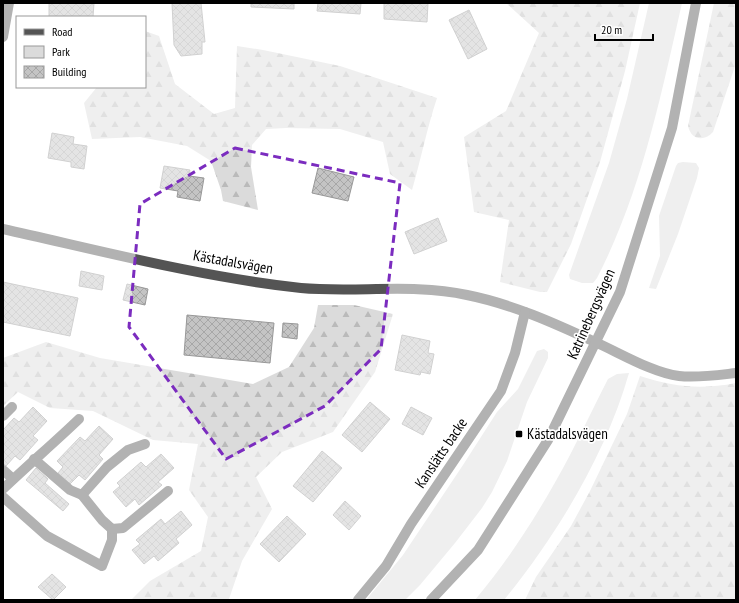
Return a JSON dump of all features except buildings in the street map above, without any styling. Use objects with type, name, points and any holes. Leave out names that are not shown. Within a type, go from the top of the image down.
[{"type":"street","points":[[3,37],[9,3]]},
{"type":"street","name":"Katrinebergsvägen","points":[[431,600],[478,550],[548,440],[620,292],[670,132],[696,3]]},
{"type":"street","name":"Kästadalsvägen","points":[[3,229],[214,276],[303,288],[435,290],[468,295],[542,317],[638,362],[668,374],[679,376],[711,376],[736,373]]},
{"type":"street","name":"Kanslätts backe","points":[[358,600],[386,566],[411,524],[501,391],[515,353],[525,312]]},
{"type":"street","points":[[3,416],[12,407]]},
{"type":"street","points":[[3,489],[34,459],[55,443],[79,419]]},
{"type":"street","points":[[82,495],[107,467],[128,450],[145,444]]},
{"type":"street","points":[[34,459],[70,490],[82,495],[102,520],[112,529],[123,528],[168,491]]},
{"type":"street","points":[[3,470],[13,479]]},
{"type":"street","points":[[3,496],[46,536],[102,566],[112,540],[112,529]]},
{"type":"highlighted area","points":[[235,148],[400,183],[381,349],[325,406],[226,459],[129,327],[140,204]]},
{"type":"green space","points":[[506,3],[640,3],[625,71],[600,162],[571,244],[547,292],[540,292],[500,282],[509,220],[474,212],[464,137],[506,111],[539,33]]},
{"type":"green space","points":[[649,3],[682,3],[648,144],[626,212],[597,278],[593,283],[582,283],[570,279],[569,275],[609,163],[627,99]]},
{"type":"green space","points":[[714,3],[736,3],[736,63],[713,132],[706,137],[698,138],[692,134],[688,126]]},
{"type":"green space","points":[[146,31],[159,36],[175,84],[214,114],[235,108],[237,46],[340,66],[437,98],[412,190],[390,174],[383,142],[340,129],[266,129],[252,145],[251,167],[258,210],[223,201],[221,190],[211,161],[187,146],[140,137],[92,139],[84,103],[96,88],[146,88]]},
{"type":"green space","points":[[678,163],[696,163],[699,168],[697,178],[678,234],[656,289],[649,288],[660,256],[659,216],[676,166]]},
{"type":"green space","points":[[318,305],[354,305],[393,314],[375,372],[333,432],[282,452],[256,477],[272,509],[242,561],[229,599],[131,600],[150,581],[201,551],[208,517],[189,490],[198,444],[153,440],[93,411],[50,408],[18,392],[3,406],[3,358],[46,342],[100,358],[253,384],[289,367],[314,328]]},
{"type":"green space","points":[[544,349],[548,352],[548,358],[527,402],[507,461],[492,492],[482,508],[420,585],[405,600],[366,600],[403,555],[497,412],[518,389],[537,351]]},
{"type":"green space","points":[[629,373],[607,434],[593,463],[561,521],[543,548],[504,600],[475,600],[502,566],[538,512],[570,455],[608,379],[617,374]]},
{"type":"green space","points":[[640,376],[665,383],[699,387],[736,383],[736,600],[525,600],[536,577],[571,526],[590,491],[627,414]]},
{"type":"place","name":"Kästadalsvägen","points":[[519,434]]}]
